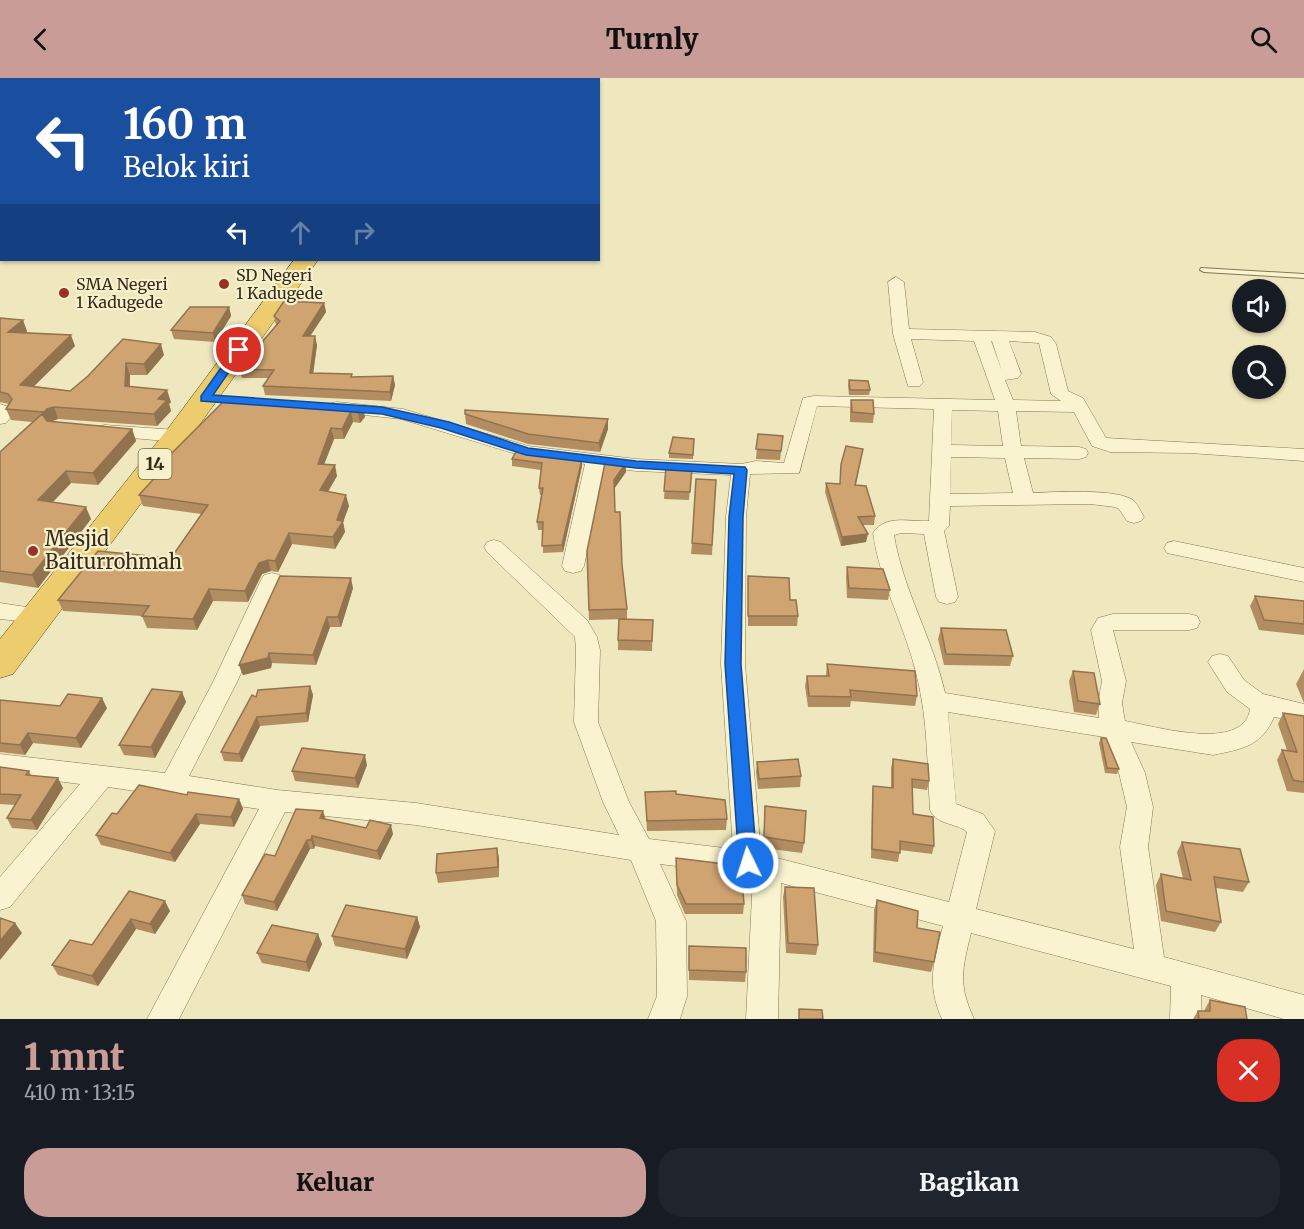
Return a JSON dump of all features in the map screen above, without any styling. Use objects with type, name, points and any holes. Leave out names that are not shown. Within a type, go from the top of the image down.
[{"type":"highway","name":"14","points":[[0,665],[177,436],[212,400],[305,261]]},
{"type":"street","points":[[896,282],[901,334],[914,382]]},
{"type":"street","points":[[901,334],[1035,337],[1045,340],[1048,344],[1060,394],[1077,402],[1099,442],[1110,446],[1190,447],[1304,455]]},
{"type":"street","points":[[981,337],[1006,406],[1013,453],[1024,498]]},
{"type":"street","points":[[995,378],[1012,374],[999,337]]},
{"type":"street","points":[[314,405],[403,414],[526,451],[596,460],[741,470],[756,467],[800,469],[809,402],[1080,406]]},
{"type":"street","points":[[943,404],[939,526],[933,529],[896,527],[883,532],[894,576],[924,659],[935,700],[943,810],[971,819],[981,831],[947,970],[949,1000],[958,1019]]},
{"type":"street","points":[[0,409],[6,412],[0,419]]},
{"type":"street","points":[[82,429],[177,436]]},
{"type":"street","points":[[942,451],[1079,453]]},
{"type":"street","points":[[573,566],[596,460]]},
{"type":"street","points":[[741,470],[736,517],[733,664],[758,866],[762,1019]]},
{"type":"street","points":[[939,500],[1090,498],[1119,501],[1127,505],[1134,516]]},
{"type":"street","points":[[933,529],[947,597]]},
{"type":"street","points":[[494,547],[585,634],[588,650],[586,722],[616,802],[671,921],[674,941],[672,996],[664,1019]]},
{"type":"street","points":[[1174,548],[1304,575]]},
{"type":"street","points":[[172,784],[225,682],[272,580]]},
{"type":"street","points":[[0,611],[38,615]]},
{"type":"street","points":[[1151,967],[1134,847],[1140,807],[1132,773],[1113,728],[1110,703],[1114,681],[1102,630],[1106,624],[1113,622],[1189,622]]},
{"type":"street","points":[[1220,662],[1226,675],[1238,689],[1263,706],[1304,713]]},
{"type":"street","points":[[935,700],[1213,745],[1245,738],[1263,718],[1263,706]]},
{"type":"street","points":[[0,764],[172,784],[277,801],[333,804],[416,814],[640,850],[758,866],[1186,976],[1304,1010]]},
{"type":"street","points":[[0,898],[102,776]]},
{"type":"street","points":[[163,1019],[277,801]]},
{"type":"street","points":[[1186,976],[1186,1019]]},
{"type":"lane","points":[[1204,270],[1304,276]]},
{"type":"building","points":[[284,301],[324,303],[303,336],[315,336],[310,373],[352,374],[351,377],[393,376],[390,392],[263,386],[274,370],[239,369],[280,321],[274,316]]},
{"type":"building","points":[[190,307],[229,307],[213,333],[171,330]]},
{"type":"building","points":[[0,318],[23,320],[8,332],[71,335],[20,385],[70,391],[88,376],[123,339],[161,344],[144,364],[126,363],[125,386],[167,390],[158,399],[167,400],[154,414],[54,407],[44,412],[6,409],[12,399],[8,394],[0,392]]},
{"type":"building","points":[[849,380],[868,381],[870,390],[850,390]]},
{"type":"building","points":[[227,398],[363,407],[358,413],[351,411],[342,429],[331,428],[318,464],[335,465],[320,490],[346,495],[337,520],[343,521],[333,537],[289,533],[275,561],[268,560],[259,563],[245,591],[209,589],[193,619],[142,616],[149,606],[58,600],[98,551],[171,558],[208,505],[139,495],[162,470],[157,470],[161,464]]},
{"type":"building","points":[[851,400],[873,400],[874,414],[852,412]]},
{"type":"building","points":[[465,410],[608,419],[599,443],[528,434],[465,414]]},
{"type":"building","points":[[44,412],[42,414],[47,421],[132,429],[93,473],[66,471],[38,500],[86,507],[32,575],[0,571],[0,452]]},
{"type":"building","points":[[758,434],[783,436],[781,451],[756,449]]},
{"type":"building","points":[[673,437],[694,439],[693,455],[669,453]]},
{"type":"building","points":[[846,446],[863,449],[855,485],[866,486],[875,516],[858,517],[868,534],[842,537],[826,483],[840,484],[841,464]]},
{"type":"building","points":[[517,450],[582,459],[562,545],[542,546],[543,522],[537,522],[543,488],[539,488],[542,463],[512,459]]},
{"type":"building","points":[[605,463],[626,463],[614,480],[615,512],[620,512],[622,565],[627,609],[589,610],[587,551]]},
{"type":"building","points":[[666,467],[692,468],[690,492],[664,491]]},
{"type":"building","points":[[696,479],[716,480],[712,545],[692,543]]},
{"type":"building","points":[[847,567],[883,569],[890,590],[849,588]]},
{"type":"building","points":[[280,576],[351,578],[338,617],[327,617],[313,655],[269,653],[268,658],[239,665]]},
{"type":"building","points":[[748,576],[789,578],[790,600],[796,600],[798,616],[748,616]]},
{"type":"building","points":[[1255,596],[1304,601],[1304,624],[1264,620]]},
{"type":"building","points":[[619,619],[653,620],[652,641],[618,640]]},
{"type":"building","points":[[941,628],[1006,630],[1013,656],[946,654]]},
{"type":"building","points":[[827,664],[915,671],[917,696],[850,690],[851,697],[809,696],[807,676],[829,676]]},
{"type":"building","points":[[1073,671],[1094,673],[1100,704],[1078,701]]},
{"type":"building","points":[[310,686],[306,713],[257,717],[239,754],[221,752],[252,695],[256,697],[258,690]]},
{"type":"building","points":[[152,689],[182,692],[151,747],[119,745]]},
{"type":"building","points":[[68,694],[102,698],[76,738],[28,733],[20,745],[0,743],[0,700],[60,706]]},
{"type":"building","points":[[1283,713],[1304,716],[1304,782],[1293,780],[1282,750],[1297,752]]},
{"type":"building","points":[[1101,738],[1106,738],[1119,769],[1107,768]]},
{"type":"building","points":[[302,748],[365,755],[355,778],[292,771]]},
{"type":"building","points":[[798,759],[801,776],[759,779],[757,762]]},
{"type":"building","points":[[893,759],[928,764],[929,781],[912,779],[913,814],[933,817],[934,846],[900,841],[900,853],[872,849],[873,786],[893,788]]},
{"type":"building","points":[[0,767],[29,771],[26,775],[58,778],[31,820],[7,818],[21,795],[0,794]]},
{"type":"building","points":[[139,785],[187,795],[188,792],[239,799],[231,817],[196,814],[170,853],[96,835],[112,813],[117,814]]},
{"type":"building","points":[[676,791],[676,794],[725,800],[727,819],[647,821],[645,792]]},
{"type":"building","points":[[765,806],[806,811],[804,843],[764,837]]},
{"type":"building","points":[[296,809],[323,811],[320,818],[366,828],[370,820],[391,825],[377,851],[312,836],[311,840],[307,840],[274,902],[242,895],[265,854],[275,856]]},
{"type":"building","points":[[1182,842],[1240,849],[1249,882],[1214,877],[1221,922],[1166,911],[1161,874],[1191,880]]},
{"type":"building","points":[[497,848],[498,867],[436,873],[437,854]]},
{"type":"building","points":[[676,858],[741,866],[744,904],[686,904],[677,885]]},
{"type":"building","points":[[785,887],[814,888],[818,945],[788,943]]},
{"type":"building","points":[[129,891],[165,901],[150,924],[131,919],[92,976],[52,965],[70,940],[92,945]]},
{"type":"building","points":[[877,900],[918,911],[917,928],[940,932],[934,962],[875,952]]},
{"type":"building","points":[[346,905],[417,917],[405,949],[332,936]]},
{"type":"building","points":[[0,918],[15,923],[0,941]]},
{"type":"building","points":[[272,925],[318,934],[306,962],[257,953]]},
{"type":"building","points":[[689,946],[746,948],[746,972],[689,970]]},
{"type":"building","points":[[1210,1000],[1245,1007],[1247,1019],[1199,1019],[1198,1011],[1210,1011]]},
{"type":"building","points":[[799,1009],[822,1010],[823,1019],[799,1019]]},
{"type":"place","name":"SD Negeri 1 Kadugede","points":[[224,284]]},
{"type":"place","name":"SMA Negeri 1 Kadugede","points":[[64,293]]},
{"type":"place","name":"Mesjid Baiturrohmah","points":[[33,551]]},
{"type":"route","points":[[239,350],[205,398],[219,401],[303,404],[382,411],[444,425],[526,451],[636,465],[741,470],[736,517],[733,664],[748,863]]}]
